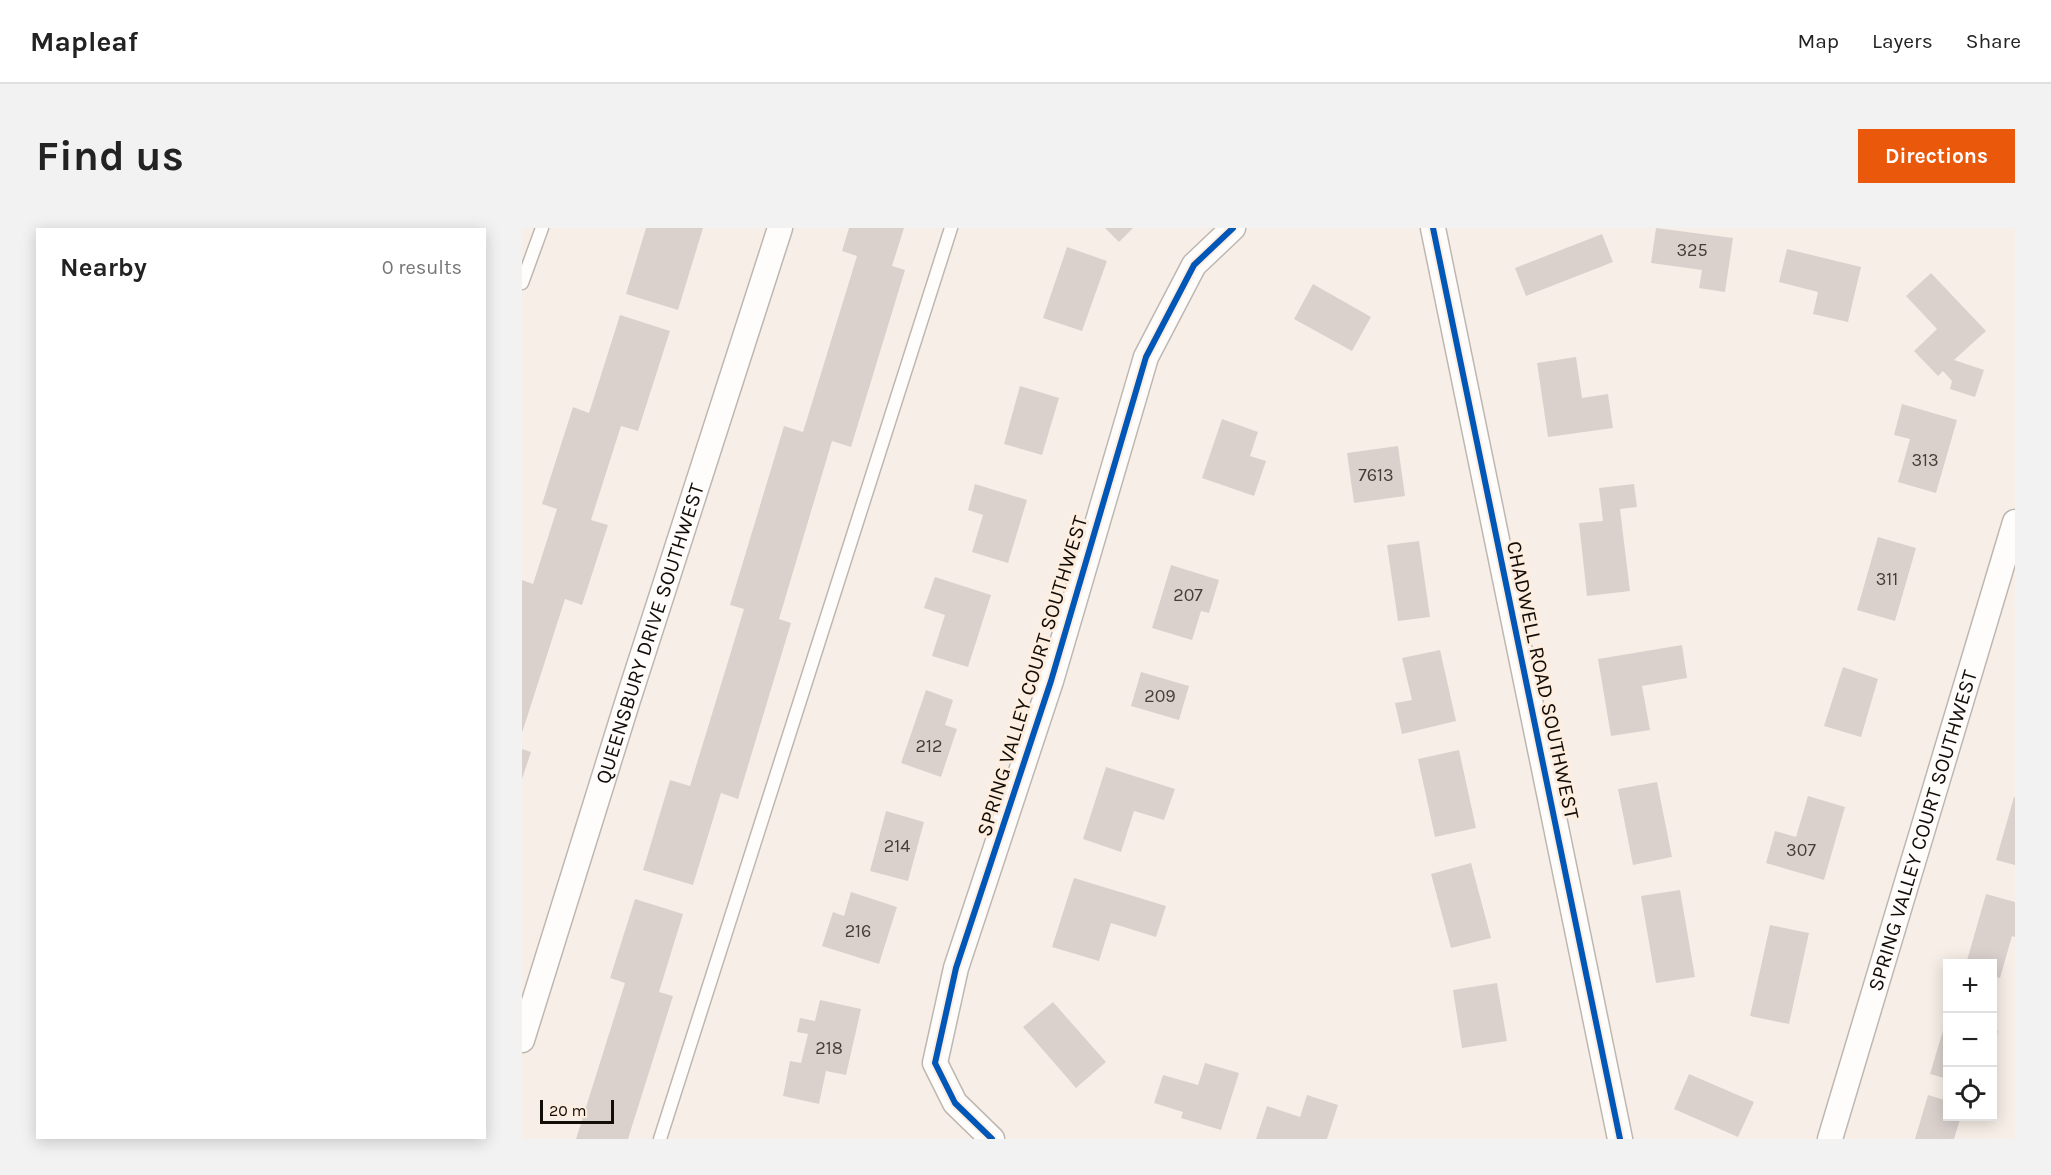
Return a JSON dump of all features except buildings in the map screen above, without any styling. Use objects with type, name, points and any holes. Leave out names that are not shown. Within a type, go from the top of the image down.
[{"type":"street","name":"QUEENSBURY DRIVE SOUTHWEST","points":[[522,1040],[628,700],[780,228]]},
{"type":"street","name":"SPRING VALLEY COURT SOUTHWEST","points":[[992,1139],[955,1103],[935,1063],[956,968],[1051,681],[1146,357],[1194,265],[1233,228]]},
{"type":"street","name":"CHADWELL ROAD SOUTHWEST","points":[[1433,228],[1620,1139]]},
{"type":"street","name":"SPRING VALLEY COURT SOUTHWEST","points":[[1830,1139],[2015,522]]},
{"type":"lane","points":[[522,283],[542,228]]},
{"type":"lane","points":[[660,1139],[951,228]]},
{"type":"cycle path","points":[[992,1139],[955,1103],[935,1063],[956,968],[1051,681],[1146,357],[1194,265],[1233,228]]},
{"type":"cycle path","points":[[1433,228],[1620,1139]]}]
